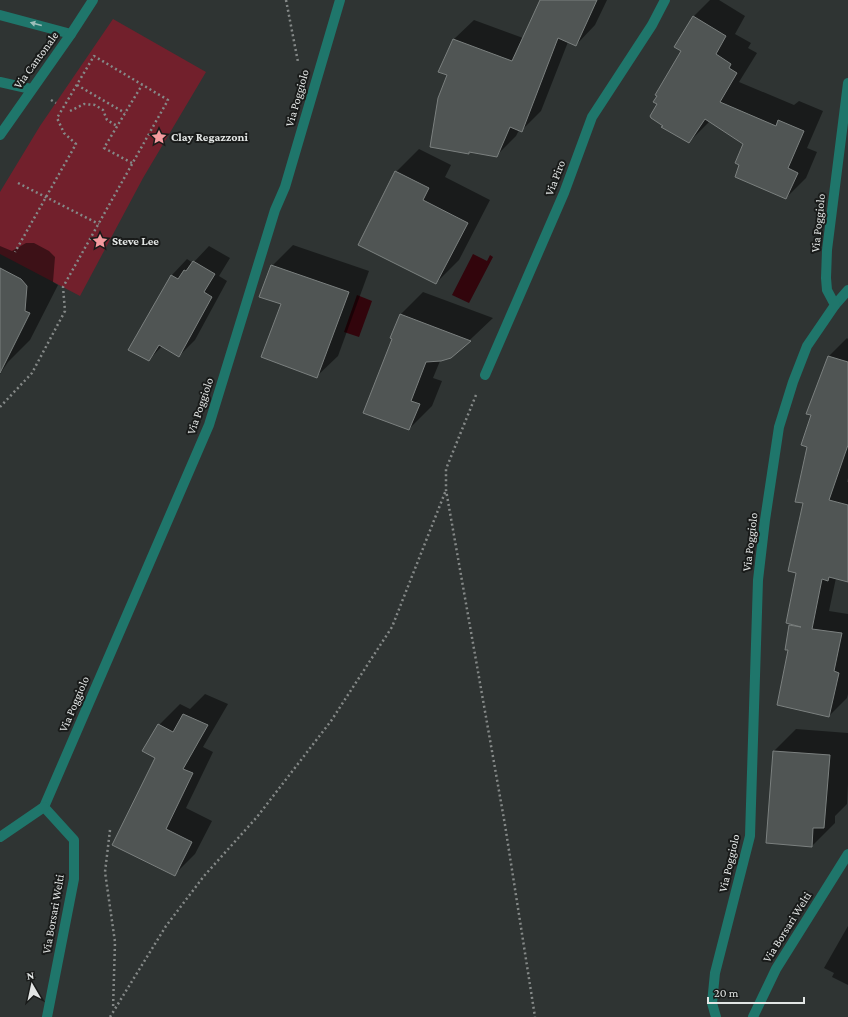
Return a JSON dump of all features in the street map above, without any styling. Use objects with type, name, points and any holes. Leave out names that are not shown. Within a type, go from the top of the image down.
[{"type":"street","name":"Via Cantonale","points":[[0,135],[93,0]]},
{"type":"street","name":"Via Poggiolo","points":[[44,807],[209,425],[275,210],[285,187],[340,0]]},
{"type":"street","name":"Via Piro","points":[[485,374],[564,193],[592,118],[652,25],[665,0]]},
{"type":"street","points":[[0,15],[71,34]]},
{"type":"street","points":[[0,82],[31,89]]},
{"type":"street","name":"Via Poggiolo","points":[[716,1017],[712,1003],[715,973],[750,836],[758,580],[765,520],[779,427],[793,382],[807,346],[835,305],[828,290],[826,278],[827,250],[848,83]]},
{"type":"street","points":[[835,305],[848,290]]},
{"type":"street","points":[[0,836],[44,807]]},
{"type":"street","name":"Via Borsari Welti","points":[[44,807],[74,840],[74,879],[47,1017]]},
{"type":"street","name":"Via Borsari Welti","points":[[753,1017],[776,969],[848,854]]},
{"type":"path","points":[[0,407],[32,374],[65,311],[63,287],[168,100],[94,56],[57,118],[64,133],[76,144],[15,252]]},
{"type":"path","points":[[76,85],[125,113]]},
{"type":"path","points":[[132,163],[104,148],[142,85]]},
{"type":"path","points":[[70,111],[84,104],[95,104],[103,110],[108,120],[117,126]]},
{"type":"path","points":[[18,183],[99,224]]},
{"type":"path","points":[[485,374],[446,469],[446,490],[504,817],[535,1017]]},
{"type":"path","points":[[110,1017],[166,926],[204,876],[257,817],[331,721],[392,627],[446,490]]},
{"type":"path","points":[[110,830],[105,872],[115,942],[113,1010]]},
{"type":"shaded area","points":[[113,19],[206,72],[143,178],[80,296],[0,254],[0,192],[40,126]]},
{"type":"shaded area","points":[[473,254],[487,261],[490,255],[493,257],[469,303],[452,295]]},
{"type":"shaded area","points":[[357,295],[372,301],[359,337],[344,332]]},
{"type":"building","points":[[540,0],[597,0],[576,46],[558,38],[522,132],[510,127],[497,157],[430,147],[438,98],[447,75],[438,72],[453,39],[512,61]]},
{"type":"building","points":[[693,16],[726,36],[716,54],[731,64],[729,68],[737,73],[720,102],[776,126],[778,120],[804,131],[788,168],[798,173],[786,199],[735,177],[739,165],[735,163],[743,144],[705,119],[689,143],[661,127],[663,126],[651,118],[650,116],[657,104],[653,102],[657,96],[655,95],[681,51],[674,47]]},
{"type":"building","points":[[395,171],[429,188],[423,200],[468,223],[436,284],[358,245]]},
{"type":"building","points":[[193,261],[215,274],[204,292],[212,297],[179,357],[159,345],[149,361],[128,350],[171,275],[178,279]]},
{"type":"building","points":[[271,265],[349,292],[317,378],[261,357],[281,304],[259,297]]},
{"type":"building","points":[[0,268],[21,279],[27,286],[25,311],[30,313],[0,373]]},
{"type":"building","points":[[400,314],[471,341],[451,358],[441,361],[426,362],[411,401],[420,404],[409,430],[363,413],[392,339],[390,338]]},
{"type":"building","points":[[828,356],[848,362],[848,445],[829,500],[848,505],[848,582],[829,577],[828,581],[822,579],[812,629],[842,633],[834,671],[839,673],[829,717],[777,705],[788,650],[785,650],[789,625],[801,627],[786,623],[796,573],[788,571],[803,503],[795,502],[807,447],[801,445],[811,415],[806,414]]},
{"type":"building","points":[[183,714],[208,725],[183,769],[193,773],[166,829],[192,842],[175,876],[112,845],[155,758],[142,751],[158,724],[173,732]]},
{"type":"building","points":[[773,751],[830,755],[824,828],[813,828],[812,847],[766,843]]},
{"type":"place","name":"Clay Regazzoni","points":[[159,137]]},
{"type":"place","name":"Steve Lee","points":[[100,241]]}]
